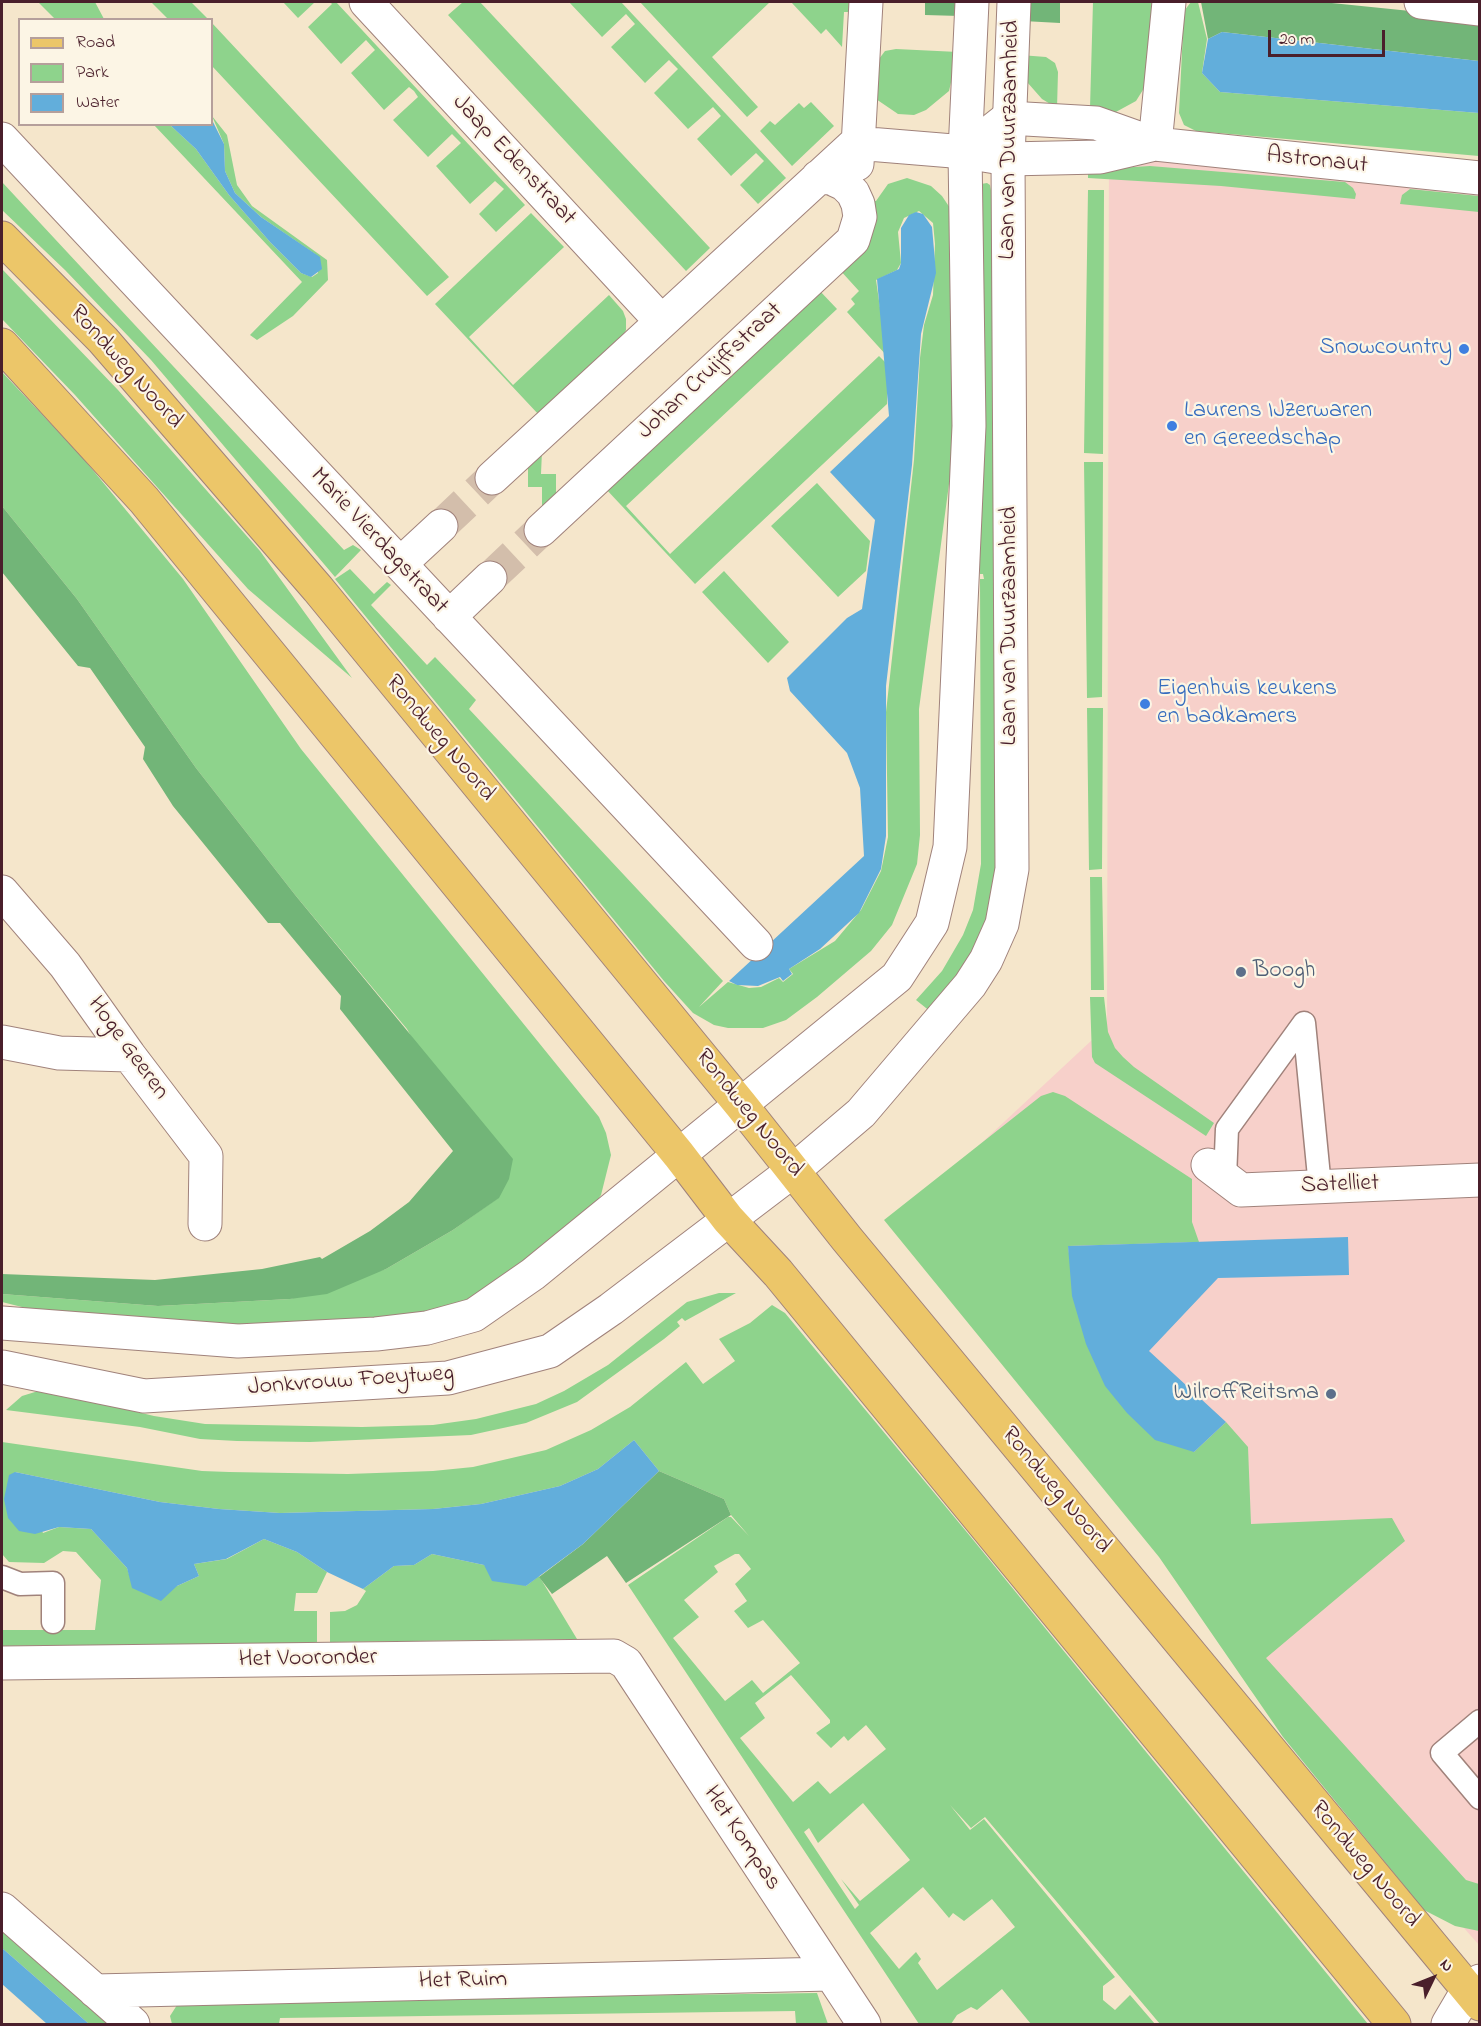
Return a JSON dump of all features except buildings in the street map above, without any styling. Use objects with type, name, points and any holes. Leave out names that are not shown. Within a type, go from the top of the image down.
[{"type":"main road","name":"Rondweg Noord","points":[[2,238],[103,340],[236,492],[741,1105],[847,1239],[1476,1992]]},
{"type":"main road","points":[[2,345],[144,500],[679,1155],[728,1219],[778,1274],[1394,2025]]},
{"type":"street","name":"Jaap Edenstraat","points":[[366,2],[661,321]]},
{"type":"street","name":"Johan Cruijffstraat","points":[[541,530],[850,243],[858,228],[856,143],[866,2]]},
{"type":"street","name":"Laan van Duurzaamheid","points":[[679,1155],[897,977],[932,922],[950,847],[969,426],[965,152],[972,2]]},
{"type":"street","name":"Laan van Duurzaamheid","points":[[728,1219],[794,1170],[861,1113],[970,985],[991,949],[1008,899],[1012,860],[1008,118],[1014,2]]},
{"type":"street","points":[[1155,144],[1169,2]]},
{"type":"street","points":[[1421,2],[1479,9]]},
{"type":"street","points":[[492,478],[856,143],[965,152],[1008,118]]},
{"type":"street","name":"Astronaut","points":[[1008,118],[1096,123],[1155,144],[1479,178]]},
{"type":"street","name":"Marie Vierdagstraat","points":[[2,140],[756,944]]},
{"type":"street","name":"Astronaut","points":[[965,152],[1008,159],[1101,157],[1155,144]]},
{"type":"street","points":[[818,177],[831,178],[844,184],[858,204]]},
{"type":"street","points":[[400,564],[441,526]]},
{"type":"street","points":[[449,617],[490,578]]},
{"type":"street","name":"Hoge Geeren","points":[[2,892],[65,964],[129,1055],[206,1156],[205,1224]]},
{"type":"street","points":[[2,1042],[59,1053],[129,1055]]},
{"type":"street","name":"Jonkvrouw Foeytweg","points":[[2,1327],[238,1341],[376,1334],[427,1328],[474,1316],[533,1274],[679,1155]]},
{"type":"street","name":"Satelliet","points":[[1217,1171],[1241,1190],[1479,1180]]},
{"type":"street","name":"Jonkvrouw Foeytweg","points":[[2,1367],[144,1396],[448,1378],[550,1351],[611,1309],[728,1219]]},
{"type":"street","name":"Het Vooronder","points":[[2,1663],[614,1656]]},
{"type":"street","name":"Het Kompas","points":[[614,1656],[626,1663],[693,1756],[759,1856],[830,1974],[864,2018]]},
{"type":"street","points":[[2,1909],[133,2025]]},
{"type":"street","name":"Het Ruim","points":[[95,1990],[830,1974]]},
{"type":"street","points":[[1448,2025],[1476,1992]]},
{"type":"lane","points":[[1217,1171],[1227,1130],[1304,1023],[1320,1187]]},
{"type":"lane","points":[[2,1577],[20,1584],[53,1583],[53,1622]]},
{"type":"lane","points":[[1479,1722],[1442,1753],[1479,1798]]},
{"type":"shaded area","points":[[1109,141],[1479,183],[1479,1945],[1416,1874],[901,1218],[1107,1026]]},
{"type":"green space","points":[[38,2],[95,2],[103,18],[54,18]]},
{"type":"green space","points":[[151,2],[191,2],[207,18],[167,18]]},
{"type":"green space","points":[[283,2],[315,2],[298,18]]},
{"type":"green space","points":[[330,2],[336,2],[525,205],[496,232],[479,214],[504,189],[495,181],[470,204],[436,166],[461,143],[452,134],[428,157],[393,120],[418,97],[414,91],[409,87],[384,110],[351,73],[375,50],[366,40],[341,64],[308,27],[332,4]]},
{"type":"green space","points":[[463,2],[480,2],[710,248],[686,271],[448,15]]},
{"type":"green space","points":[[569,2],[621,2],[786,178],[758,204],[740,185],[764,161],[756,153],[731,176],[697,139],[721,116],[713,107],[688,129],[654,93],[678,69],[669,60],[645,83],[611,47],[635,24],[626,14],[602,37]]},
{"type":"green space","points":[[640,2],[770,2],[712,57],[758,107],[747,117]]},
{"type":"green space","points":[[791,2],[852,2],[852,12],[844,12],[842,47],[826,29],[821,34]]},
{"type":"green space","points":[[925,2],[961,2],[960,16],[925,15]]},
{"type":"green space","points":[[1024,2],[1060,2],[1060,23],[1023,21]]},
{"type":"green space","points":[[1093,2],[1153,2],[1146,85],[1136,101],[1114,113],[1090,108]]},
{"type":"green space","points":[[1191,2],[1198,2],[1207,39],[1202,73],[1220,92],[1479,113],[1479,156],[1196,131],[1184,125],[1179,113],[1184,11]]},
{"type":"green space","points":[[1201,2],[1322,2],[1479,18],[1479,61],[1222,32],[1208,39]]},
{"type":"green space","points":[[213,24],[449,277],[427,296],[213,67]]},
{"type":"green space","points":[[896,49],[958,52],[949,91],[926,110],[914,115],[898,114],[876,99],[879,59],[885,51]]},
{"type":"green space","points":[[1020,55],[1046,57],[1055,63],[1058,72],[1057,108],[1042,99],[1027,82]]},
{"type":"green space","points":[[811,102],[834,126],[792,166],[760,131],[770,121],[775,125],[799,103],[804,108]]},
{"type":"green space","points":[[213,117],[227,135],[237,185],[252,206],[327,260],[328,280],[293,316],[257,340],[250,335],[302,282],[155,126],[171,126],[196,149],[229,195],[301,273],[312,277],[318,273],[315,254],[261,217],[235,193],[225,171],[224,144]]},
{"type":"green space","points":[[1150,166],[1345,182],[1353,188],[1356,194],[1355,199],[1221,186],[1088,178],[1088,170]]},
{"type":"green space","points":[[907,178],[931,186],[942,196],[952,211],[953,454],[919,709],[920,835],[917,864],[892,925],[871,951],[817,997],[786,1020],[763,1028],[728,1028],[714,1025],[693,1013],[664,981],[335,579],[350,569],[374,594],[387,582],[391,585],[371,605],[427,665],[435,657],[476,700],[469,709],[723,981],[699,1007],[728,982],[749,988],[761,987],[779,978],[783,982],[793,974],[789,969],[835,941],[861,910],[881,871],[888,837],[886,712],[914,460],[920,358],[924,325],[933,295],[935,244],[933,223],[919,211],[904,218],[898,232],[901,263],[897,270],[876,280],[887,356],[847,312],[855,304],[851,299],[859,291],[839,269],[872,201],[876,201],[888,184]]},
{"type":"green space","points":[[2,182],[344,550],[353,545],[361,550],[335,577],[151,360],[65,270],[2,210]]},
{"type":"green space","points":[[981,184],[990,185],[995,212],[1002,840],[982,942],[931,1012],[916,1000],[942,971],[963,935],[973,910],[981,864],[980,579],[984,579],[983,574],[980,574],[977,242]]},
{"type":"green space","points":[[1410,189],[1479,196],[1479,212],[1400,204],[1402,195]]},
{"type":"green space","points":[[1088,190],[1104,190],[1103,454],[1084,453]]},
{"type":"green space","points":[[531,213],[564,247],[469,337],[513,385],[609,295],[623,311],[626,319],[626,330],[622,337],[539,415],[435,304]]},
{"type":"green space","points":[[2,269],[118,390],[260,551],[352,678],[248,589],[75,395],[2,319]]},
{"type":"green space","points":[[819,290],[837,309],[626,506],[670,554],[879,356],[887,364],[887,404],[695,584],[605,488]]},
{"type":"green space","points":[[2,372],[82,457],[183,579],[301,749],[599,1117],[606,1133],[611,1155],[601,1195],[591,1209],[474,1299],[409,1317],[240,1326],[70,1319],[2,1302],[2,1294],[158,1306],[290,1299],[386,1269],[453,1230],[498,1198],[407,1029],[296,896],[196,768],[77,599],[2,506]]},
{"type":"green space","points":[[542,451],[541,474],[556,474],[556,495],[542,508],[542,487],[528,487],[528,463]]},
{"type":"green space","points":[[1084,462],[1103,462],[1102,697],[1087,698]]},
{"type":"green space","points":[[817,483],[870,541],[866,571],[838,597],[771,526]]},
{"type":"green space","points":[[2,506],[77,599],[196,768],[296,896],[513,1159],[509,1179],[499,1198],[453,1230],[386,1269],[327,1294],[290,1299],[158,1306],[2,1294],[2,1274],[155,1280],[262,1269],[320,1257],[322,1259],[370,1231],[409,1202],[453,1151],[340,1009],[341,996],[280,923],[268,923],[173,806],[143,759],[145,747],[90,668],[78,666],[2,572]]},
{"type":"green space","points":[[724,571],[789,642],[768,663],[702,592]]},
{"type":"green space","points":[[1087,708],[1103,708],[1102,869],[1089,870]]},
{"type":"green space","points":[[1090,877],[1102,877],[1104,990],[1091,990]]},
{"type":"green space","points":[[1090,997],[1104,997],[1108,1032],[1115,1048],[1123,1057],[1214,1123],[1206,1136],[1095,1063],[1092,1057]]},
{"type":"green space","points":[[1053,1092],[1065,1096],[1192,1179],[1192,1222],[1199,1242],[1068,1246],[1070,1261],[1194,1452],[1226,1422],[1248,1447],[1251,1524],[1392,1518],[1405,1541],[1266,1658],[1466,1880],[1479,1884],[1479,1931],[1455,1926],[1424,1910],[1283,1737],[1159,1557],[884,1220],[1041,1096]]},
{"type":"green space","points":[[719,1293],[736,1293],[685,1321],[682,1318],[677,1322],[680,1326],[664,1339],[577,1402],[526,1423],[471,1435],[310,1442],[237,1441],[200,1439],[140,1427],[6,1410],[22,1396],[50,1391],[154,1416],[205,1424],[362,1427],[433,1425],[476,1419],[536,1404],[564,1391],[608,1365],[687,1302]]},
{"type":"green space","points":[[772,1305],[785,1313],[1368,2024],[1160,2024],[985,1817],[971,1828],[950,1805],[970,1830],[984,1819],[1115,1977],[1103,1986],[1103,2000],[1115,2010],[1130,1995],[1155,2024],[1031,2024],[1002,1989],[977,2010],[971,2007],[957,2015],[951,2024],[919,2024],[628,1585],[728,1517],[731,1517],[749,1536],[731,1515],[724,1499],[659,1471],[634,1440],[598,1469],[560,1486],[481,1504],[433,1509],[280,1513],[219,1509],[160,1502],[15,1472],[43,1533],[59,1527],[91,1529],[127,1568],[130,1577],[177,1586],[199,1576],[194,1564],[227,1559],[264,1539],[297,1552],[327,1572],[317,1593],[296,1593],[294,1611],[317,1611],[317,1643],[2,1646],[2,1630],[95,1630],[101,1580],[76,1552],[63,1551],[44,1563],[9,1562],[2,1554],[2,1442],[202,1471],[348,1474],[473,1467],[546,1450],[591,1430],[630,1407],[686,1362],[703,1384],[735,1361],[719,1339],[750,1323]],"holes":[[[739,1554],[751,1569],[735,1584],[747,1601],[734,1611],[748,1628],[763,1620],[800,1663],[763,1693],[752,1680],[725,1701],[673,1638],[699,1617],[684,1600],[718,1572],[714,1566]],[[791,1675],[830,1720],[830,1723],[816,1733],[831,1748],[844,1736],[848,1741],[866,1725],[886,1749],[830,1794],[818,1781],[793,1802],[740,1738],[765,1718],[755,1703]],[[863,1803],[910,1860],[860,1901],[841,1879],[859,1905],[855,1909],[804,1832],[809,1828],[818,1843]],[[923,1887],[949,1918],[953,1913],[964,1921],[992,1899],[1015,1927],[937,1990],[918,1963],[921,1959],[916,1952],[899,1969],[870,1933]]]},
{"type":"green space","points":[[659,1471],[724,1499],[731,1515],[626,1583],[607,1556],[552,1594],[539,1577],[583,1544]]},
{"type":"green space","points":[[432,1554],[484,1565],[526,1586],[539,1576],[577,1639],[330,1642],[330,1612],[345,1611],[357,1605],[366,1591],[363,1589],[394,1566],[414,1565]]},
{"type":"green space","points":[[2,1929],[112,2024],[89,2024],[2,1948]]},
{"type":"green space","points":[[817,1993],[828,2024],[796,2024],[795,2011],[280,2018],[279,2024],[172,2024],[170,2016],[179,2002]]},
{"type":"water","points":[[1222,32],[1479,61],[1479,113],[1220,92],[1202,73],[1208,39]]},
{"type":"water","points":[[213,122],[224,144],[225,171],[235,193],[261,217],[320,257],[322,269],[311,277],[301,273],[229,195],[196,149],[171,126],[213,126]]},
{"type":"water","points":[[916,212],[923,214],[932,227],[936,273],[921,334],[912,465],[886,686],[886,836],[881,869],[859,913],[820,949],[789,969],[792,974],[783,981],[780,977],[758,986],[737,985],[729,981],[864,856],[860,788],[847,753],[790,691],[787,678],[847,618],[862,609],[875,520],[830,472],[889,416],[877,279],[899,269],[901,228],[909,215]]},
{"type":"water","points":[[1348,1237],[1349,1275],[1218,1278],[1149,1351],[1226,1422],[1194,1452],[1155,1440],[1127,1413],[1105,1386],[1086,1344],[1072,1296],[1068,1246]]},
{"type":"water","points":[[634,1440],[659,1471],[583,1544],[526,1586],[492,1581],[484,1565],[432,1554],[414,1565],[394,1566],[363,1589],[327,1572],[297,1552],[264,1539],[226,1559],[194,1564],[199,1576],[177,1586],[161,1601],[132,1588],[127,1568],[91,1529],[59,1527],[35,1534],[19,1531],[8,1518],[4,1499],[9,1475],[15,1472],[160,1502],[219,1509],[280,1513],[433,1509],[481,1504],[560,1486],[598,1469]]},
{"type":"water","points":[[2,1948],[89,2024],[47,2024],[2,1984]]},
{"type":"tunnel","points":[[441,526],[492,478]]},
{"type":"tunnel","points":[[490,578],[541,530]]},
{"type":"place","name":"Snowcountry","points":[[1464,349]]},
{"type":"place","name":"Laurens IJzerwaren en Gereedschap","points":[[1172,426]]},
{"type":"place","name":"Eigenhuis keukens en badkamers","points":[[1145,704]]},
{"type":"place","name":"Boogh","points":[[1241,972]]},
{"type":"place","name":"WilroffReitsma","points":[[1331,1394]]}]
